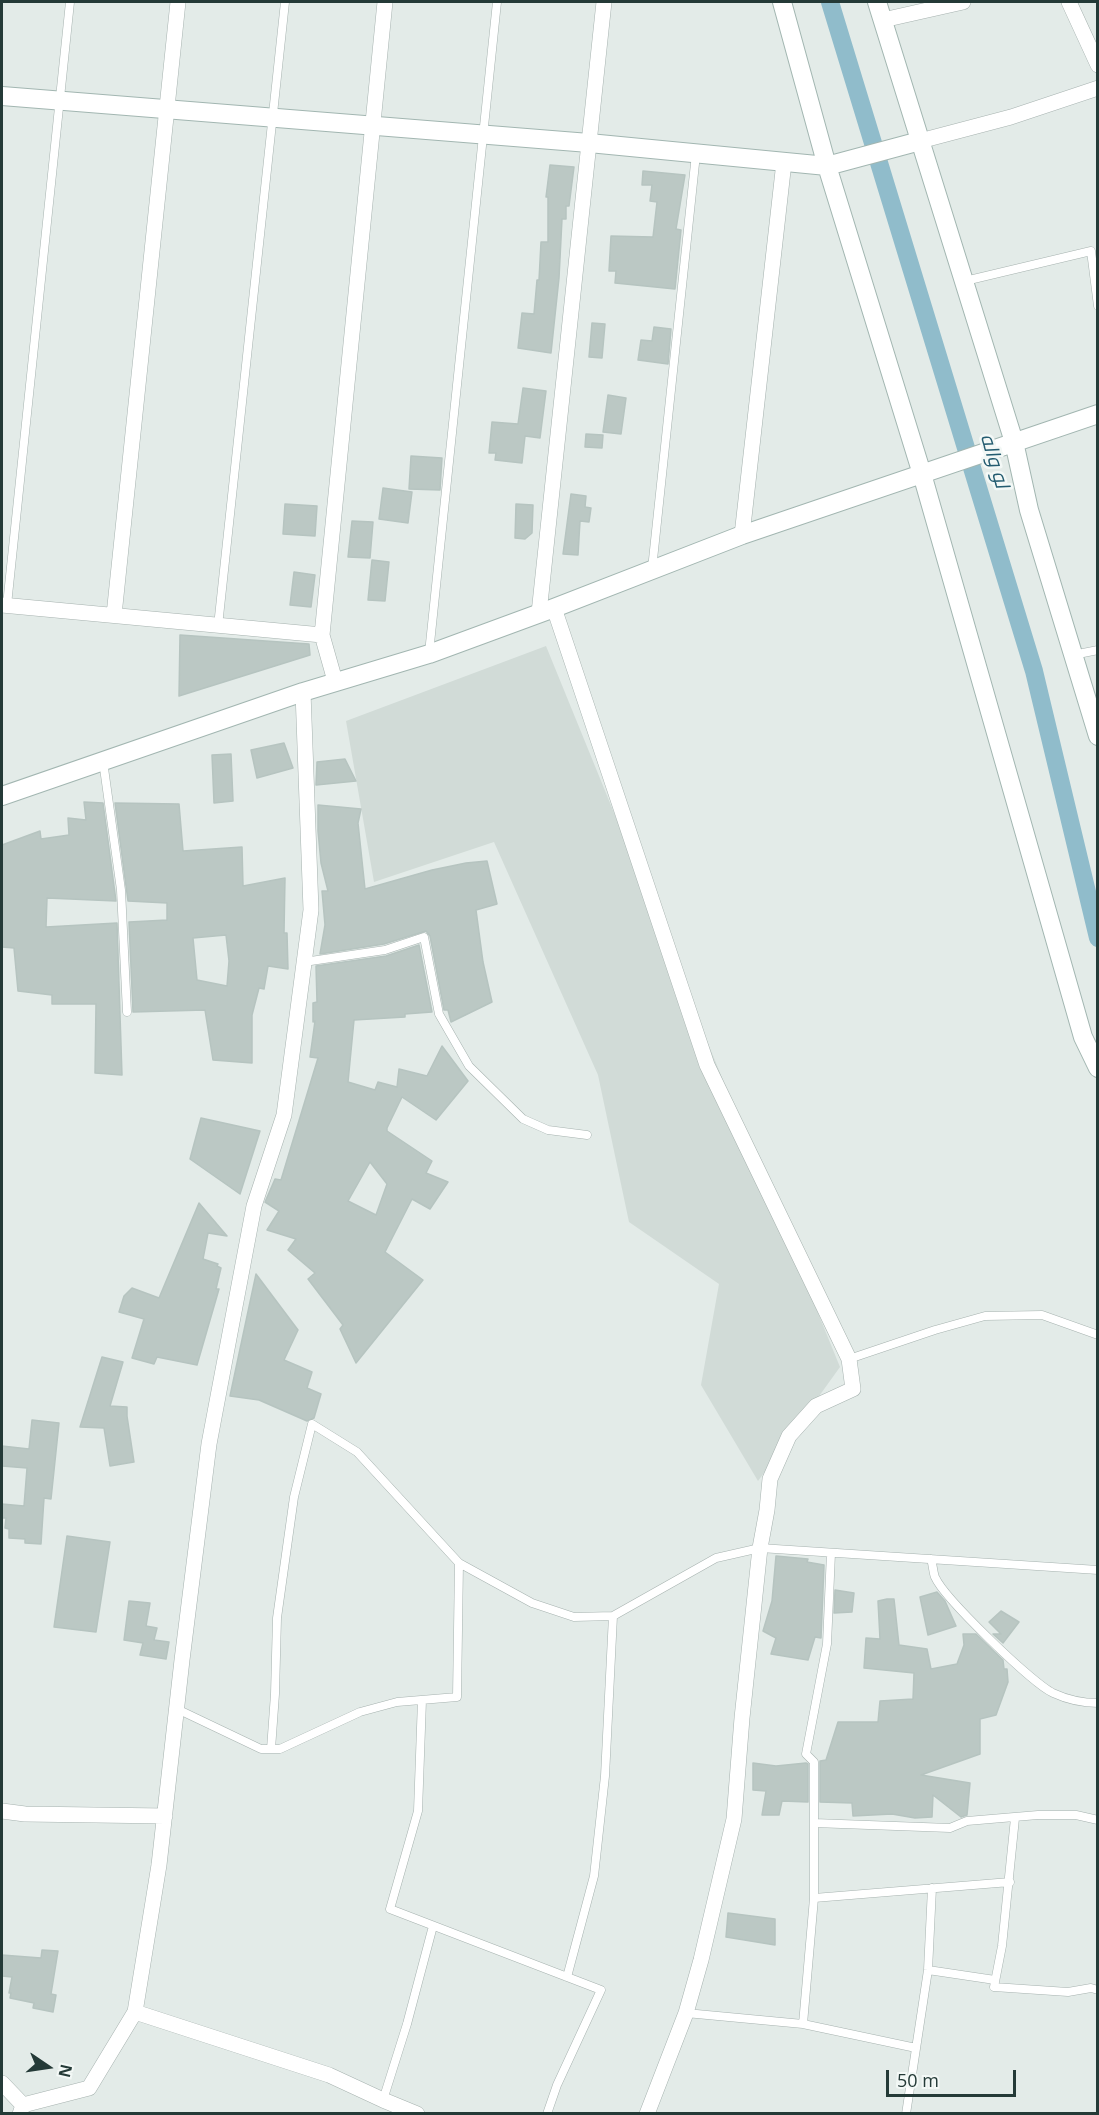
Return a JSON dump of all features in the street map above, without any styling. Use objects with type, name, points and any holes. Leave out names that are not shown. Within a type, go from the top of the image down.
[{"type":"street","points":[[114,615],[178,2]]},
{"type":"street","points":[[335,681],[322,635],[385,2]]},
{"type":"street","points":[[604,2],[546,610],[707,1065],[849,1359],[853,1389],[816,1406],[789,1436],[770,1479],[760,1548],[742,1718],[734,1820],[686,2013],[646,2114]]},
{"type":"street","points":[[782,2],[827,166],[921,474],[1083,1037],[1098,1068]]},
{"type":"street","points":[[877,2],[1014,442],[1029,510],[1098,736]]},
{"type":"street","points":[[883,20],[963,2]]},
{"type":"street","points":[[1069,2],[1098,65]]},
{"type":"street","points":[[2,96],[589,143],[827,166],[1011,117],[1098,88]]},
{"type":"street","points":[[742,535],[783,162]]},
{"type":"street","points":[[2,796],[335,681],[429,654],[742,535],[1098,414]]},
{"type":"street","points":[[4,605],[218,627],[322,635]]},
{"type":"street","points":[[2,2083],[22,2109],[89,2088],[135,2012],[165,1816],[209,1444],[254,1206],[284,1115],[311,910],[303,692]]},
{"type":"street","points":[[2,1811],[25,1814],[165,1816]]},
{"type":"street","points":[[135,2012],[329,2074],[417,2114]]},
{"type":"lane","points":[[4,605],[70,2]]},
{"type":"lane","points":[[218,627],[285,2]]},
{"type":"lane","points":[[429,654],[497,2]]},
{"type":"lane","points":[[652,569],[696,154]]},
{"type":"lane","points":[[964,281],[1091,251],[1098,306]]},
{"type":"lane","points":[[1073,655],[1098,650]]},
{"type":"lane","points":[[103,761],[121,890],[127,1012]]},
{"type":"lane","points":[[304,962],[385,950],[424,937],[439,1014],[469,1066],[523,1119],[548,1130],[587,1135]]},
{"type":"lane","points":[[849,1359],[935,1330],[986,1316],[1042,1316],[1098,1335]]},
{"type":"lane","points":[[271,1749],[277,1618],[294,1497],[312,1424],[357,1452],[459,1563],[532,1603],[574,1617],[614,1616],[716,1558],[760,1548],[1098,1570]]},
{"type":"lane","points":[[803,2024],[814,1898],[814,1762],[806,1754],[827,1644],[831,1553]]},
{"type":"lane","points":[[932,1559],[935,1577],[951,1600],[1014,1661],[1052,1692],[1086,1703],[1098,1703]]},
{"type":"lane","points":[[177,1709],[261,1749],[280,1749],[360,1712],[397,1702],[457,1697],[459,1563]]},
{"type":"lane","points":[[567,1977],[594,1876],[605,1776],[614,1616]]},
{"type":"lane","points":[[422,1700],[418,1811],[390,1910],[601,1990],[557,2085],[547,2114]]},
{"type":"lane","points":[[814,1823],[950,1828],[967,1821],[1038,1815],[1076,1815],[1098,1820]]},
{"type":"lane","points":[[1015,1818],[1010,1882],[994,1987],[1068,1992],[1091,1988],[1098,1990]]},
{"type":"lane","points":[[814,1898],[1010,1882]]},
{"type":"lane","points":[[906,2114],[928,1970],[932,1888]]},
{"type":"lane","points":[[383,2100],[407,2024],[433,1926]]},
{"type":"lane","points":[[928,1970],[995,1980]]},
{"type":"lane","points":[[686,2013],[803,2024],[916,2048]]},
{"type":"shaded area","points":[[546,646],[840,1367],[758,1481],[701,1385],[719,1284],[629,1222],[598,1075],[494,842],[374,882],[346,721]]},
{"type":"building","points":[[550,165],[574,167],[569,206],[566,206],[566,219],[562,219],[559,278],[551,353],[518,348],[522,313],[534,314],[541,242],[548,242],[548,197],[546,197]]},
{"type":"building","points":[[643,171],[685,175],[676,229],[681,230],[675,289],[615,283],[616,271],[609,271],[611,236],[653,237],[657,202],[650,201],[652,185],[642,185]]},
{"type":"building","points":[[592,323],[605,324],[602,358],[589,357]]},
{"type":"building","points":[[654,327],[671,329],[668,364],[638,360],[641,340],[652,341]]},
{"type":"building","points":[[523,388],[546,391],[540,438],[525,436],[522,463],[495,460],[496,453],[489,453],[492,422],[518,424]]},
{"type":"building","points":[[608,395],[626,398],[621,434],[603,432]]},
{"type":"building","points":[[586,434],[603,435],[602,448],[585,447]]},
{"type":"building","points":[[411,456],[442,458],[440,490],[409,489]]},
{"type":"building","points":[[383,488],[412,492],[408,523],[379,519]]},
{"type":"building","points":[[571,494],[586,496],[585,507],[591,508],[589,522],[580,521],[578,555],[563,554]]},
{"type":"building","points":[[285,504],[317,506],[315,536],[283,534]]},
{"type":"building","points":[[516,504],[533,505],[532,533],[525,539],[515,538]]},
{"type":"building","points":[[352,521],[373,522],[370,558],[348,557]]},
{"type":"building","points":[[372,560],[389,562],[385,601],[368,600]]},
{"type":"building","points":[[294,572],[315,575],[311,607],[290,605]]},
{"type":"building","points":[[180,635],[309,644],[310,655],[179,696]]},
{"type":"building","points":[[284,743],[293,768],[257,778],[251,750]]},
{"type":"building","points":[[231,754],[233,801],[214,803],[212,755]]},
{"type":"building","points":[[345,759],[356,781],[316,785],[317,762]]},
{"type":"building","points":[[84,802],[103,803],[116,901],[47,898],[46,927],[117,923],[122,1075],[95,1073],[96,1004],[52,1004],[52,995],[18,991],[14,948],[2,947],[2,845],[40,831],[41,839],[69,835],[68,818],[86,820]]},
{"type":"building","points":[[115,803],[179,804],[183,851],[242,847],[243,886],[285,878],[284,933],[287,933],[288,969],[268,966],[264,989],[259,988],[252,1015],[252,1063],[213,1060],[205,1010],[133,1012],[129,922],[167,920],[167,903],[128,901]],"holes":[[[226,935],[229,961],[227,986],[197,980],[193,938]]]},
{"type":"building","points":[[318,805],[361,809],[358,823],[365,889],[432,870],[487,861],[497,904],[476,910],[483,962],[492,1002],[451,1022],[448,1010],[444,1010],[430,936],[426,931],[384,944],[320,954],[325,925],[322,891],[328,891],[321,863]]},
{"type":"building","points":[[419,945],[432,1012],[405,1014],[405,1017],[354,1020],[348,1082],[375,1090],[378,1082],[397,1087],[399,1069],[427,1076],[442,1046],[468,1081],[436,1120],[402,1097],[387,1128],[387,1131],[432,1161],[426,1173],[448,1182],[430,1209],[412,1199],[385,1252],[423,1280],[356,1363],[340,1329],[343,1325],[308,1279],[315,1273],[288,1250],[296,1239],[267,1230],[279,1211],[265,1202],[275,1179],[281,1180],[318,1058],[310,1057],[315,1021],[313,1022],[313,1003],[317,1002],[316,966],[386,956]],"holes":[[[370,1162],[387,1184],[376,1215],[348,1201]]]},
{"type":"building","points":[[201,1118],[260,1131],[240,1194],[190,1159]]},
{"type":"building","points":[[199,1203],[227,1236],[208,1233],[203,1259],[218,1264],[217,1266],[221,1268],[216,1289],[219,1289],[197,1365],[157,1357],[154,1364],[132,1358],[144,1319],[119,1312],[124,1296],[132,1288],[159,1298]]},
{"type":"building","points":[[256,1274],[298,1330],[284,1360],[312,1372],[307,1388],[321,1394],[314,1418],[307,1421],[259,1400],[230,1396]]},
{"type":"building","points":[[102,1357],[123,1362],[110,1406],[127,1407],[134,1462],[110,1466],[104,1428],[80,1427]]},
{"type":"building","points":[[32,1420],[59,1423],[51,1499],[44,1498],[41,1544],[25,1543],[25,1539],[9,1538],[9,1529],[5,1528],[6,1518],[2,1518],[2,1504],[24,1506],[27,1468],[2,1466],[2,1446],[29,1449]]},
{"type":"building","points":[[67,1536],[110,1542],[96,1632],[54,1627]]},
{"type":"building","points":[[776,1556],[808,1559],[807,1562],[824,1565],[821,1638],[815,1637],[808,1660],[771,1654],[776,1638],[763,1631],[772,1601]]},
{"type":"building","points":[[835,1590],[854,1593],[852,1612],[834,1613]]},
{"type":"building","points":[[937,1592],[945,1601],[956,1626],[928,1635],[920,1597]]},
{"type":"building","points":[[894,1599],[899,1645],[927,1649],[931,1669],[957,1664],[964,1645],[963,1634],[976,1634],[1003,1660],[1004,1669],[1007,1669],[1008,1682],[996,1715],[980,1719],[980,1754],[921,1775],[970,1783],[967,1815],[961,1817],[933,1795],[932,1817],[915,1818],[892,1814],[853,1816],[852,1803],[820,1802],[820,1761],[826,1760],[838,1722],[878,1722],[880,1701],[913,1699],[914,1673],[864,1668],[866,1638],[880,1639],[878,1601]]},
{"type":"building","points":[[129,1601],[150,1603],[146,1626],[157,1628],[154,1640],[169,1642],[166,1659],[140,1655],[143,1643],[124,1640]]},
{"type":"building","points":[[1001,1611],[1019,1622],[1003,1643],[993,1634],[1001,1634],[989,1622]]},
{"type":"building","points":[[753,1763],[776,1766],[808,1764],[808,1802],[782,1801],[779,1815],[762,1815],[766,1791],[753,1790]]},
{"type":"building","points":[[728,1913],[775,1919],[775,1945],[726,1937]]},
{"type":"building","points":[[42,1950],[58,1951],[51,1994],[56,1995],[53,2012],[33,2008],[34,2003],[10,1998],[12,1977],[2,1976],[2,1955],[41,1958]]},
{"type":"waterway","name":"لو واله","points":[[830,2],[1034,671],[1098,938]]}]
